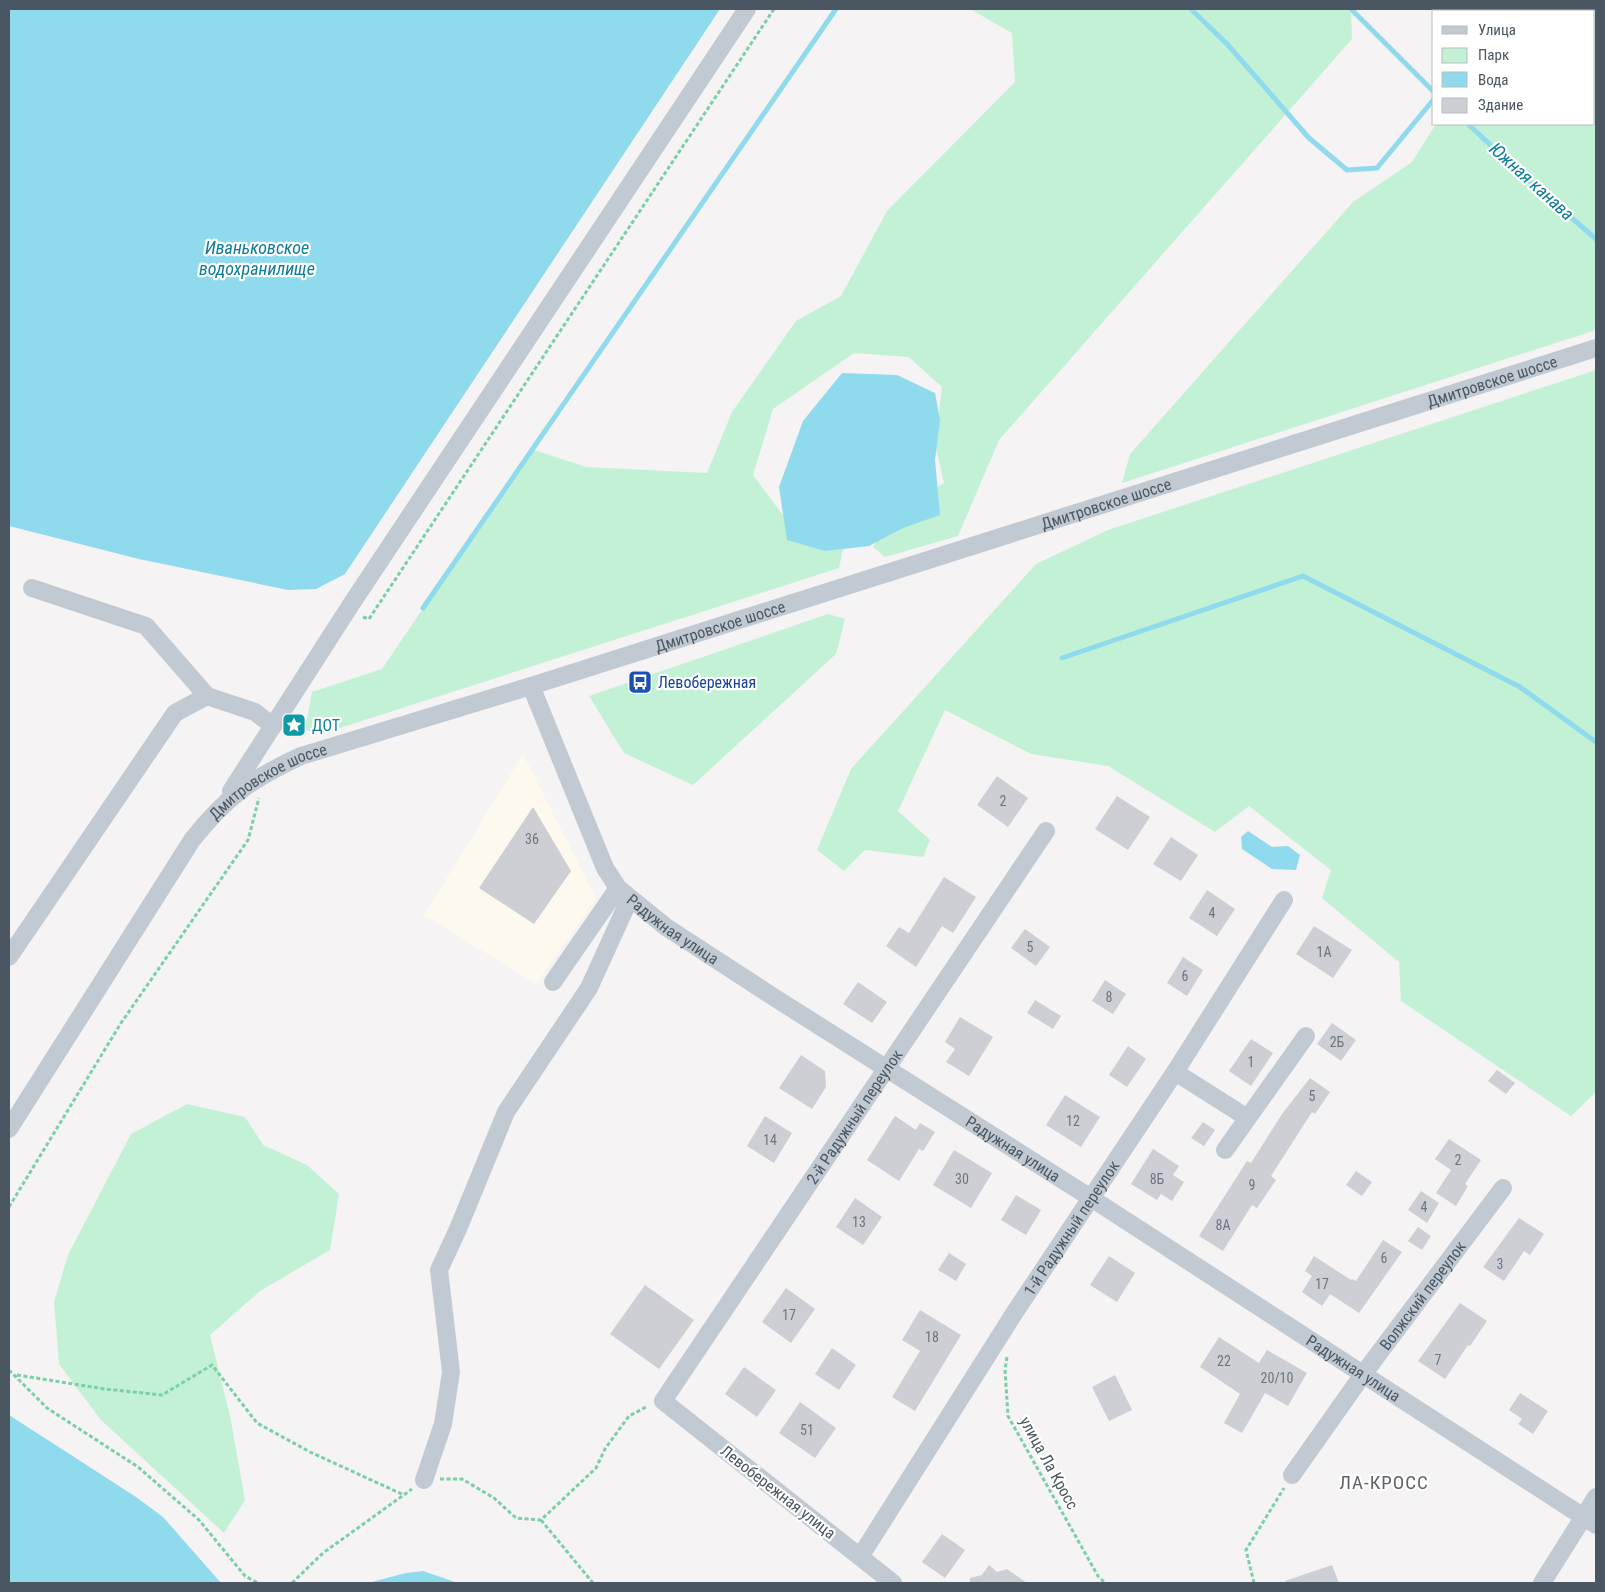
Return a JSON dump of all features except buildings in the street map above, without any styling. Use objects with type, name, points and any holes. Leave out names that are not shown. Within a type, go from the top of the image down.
[{"type":"street","points":[[226,801],[347,612],[747,9]]},
{"type":"street","name":"Дмитровское шоссе","points":[[9,1129],[192,840],[226,801],[266,772],[301,756],[531,686],[1596,348]]},
{"type":"street","points":[[32,588],[146,626],[207,696],[255,712],[273,726]]},
{"type":"street","name":"Радужная улица","points":[[531,686],[605,868],[624,893],[666,927],[1364,1373],[1590,1521]]},
{"type":"street","points":[[9,957],[175,713],[207,696]]},
{"type":"street","name":"2-й Радужный переулок","points":[[663,1401],[1046,831]]},
{"type":"street","points":[[553,982],[624,893]]},
{"type":"street","points":[[424,1480],[443,1424],[451,1372],[439,1270],[506,1112],[589,988],[624,893]]},
{"type":"street","name":"1-й Радужный переулок","points":[[860,1557],[1013,1315],[1175,1072],[1284,900]]},
{"type":"street","points":[[1225,1150],[1246,1117],[1306,1036]]},
{"type":"street","points":[[1175,1072],[1246,1117]]},
{"type":"street","name":"Волжский переулок","points":[[1292,1475],[1364,1373],[1503,1188]]},
{"type":"street","name":"Левобережная улица","points":[[663,1401],[893,1583]]},
{"type":"street","points":[[1542,1583],[1590,1521],[1596,1497]]},
{"type":"path","points":[[347,612],[369,619],[774,9]]},
{"type":"path","points":[[9,1208],[121,1023],[248,840],[260,796]]},
{"type":"path","name":"улица Ла Кросс","points":[[1008,1351],[1005,1370],[1008,1416],[1098,1576],[1106,1583]]},
{"type":"path","points":[[17,1375],[105,1389],[162,1395],[212,1365],[257,1423],[310,1452],[405,1496]]},
{"type":"path","points":[[9,1370],[17,1375],[47,1408],[138,1467],[199,1520],[245,1576],[258,1583]]},
{"type":"path","points":[[541,1520],[596,1468],[605,1449],[629,1416],[641,1408],[663,1401]]},
{"type":"path","points":[[1254,1583],[1246,1550],[1292,1475]]},
{"type":"path","points":[[292,1583],[323,1553],[405,1496],[424,1480],[462,1479],[494,1498],[516,1518],[541,1520],[593,1583]]},
{"type":"shaded area","points":[[523,754],[596,899],[536,984],[424,915]]},
{"type":"green space","points":[[970,9],[1354,9],[1351,12],[1352,39],[999,440],[958,536],[885,557],[873,547],[894,514],[944,483],[935,444],[942,387],[909,357],[854,353],[773,409],[753,475],[805,545],[844,544],[839,568],[324,733],[305,730],[312,692],[382,669],[531,449],[586,467],[707,473],[732,412],[796,321],[841,296],[887,211],[1015,82],[1012,33]]},
{"type":"green space","points":[[1596,9],[1596,330],[1122,483],[1130,454],[1353,202],[1412,162],[1435,125],[1595,125],[1595,10],[1510,10]]},
{"type":"green space","points":[[1596,370],[1596,1092],[1571,1116],[1401,1001],[1399,962],[1322,898],[1331,870],[1249,806],[1215,832],[1108,766],[1031,754],[945,710],[898,811],[930,840],[923,857],[865,850],[844,871],[817,850],[851,769],[1036,564],[1108,530]]},
{"type":"green space","points":[[828,614],[845,619],[836,654],[693,785],[624,753],[589,696]]},
{"type":"green space","points":[[187,1104],[245,1117],[263,1145],[307,1165],[339,1194],[330,1250],[260,1291],[210,1335],[230,1416],[245,1500],[224,1533],[101,1420],[59,1364],[54,1302],[68,1255],[131,1134]]},
{"type":"water","name":"Иваньковское водохранилище","points":[[9,9],[720,9],[345,574],[316,589],[288,590],[139,559],[9,526]]},
{"type":"water","points":[[842,373],[897,375],[935,393],[940,420],[935,460],[940,515],[903,528],[869,546],[825,551],[787,540],[779,487],[803,421]]},
{"type":"water","points":[[1248,831],[1272,847],[1288,846],[1300,855],[1296,870],[1272,869],[1242,849],[1241,837]]},
{"type":"water","points":[[9,1415],[136,1497],[163,1517],[221,1583],[9,1583]]},
{"type":"water","points":[[423,1571],[458,1583],[368,1583],[406,1573]]},
{"type":"waterway","points":[[423,608],[836,9]]},
{"type":"waterway","points":[[1191,9],[1228,45],[1309,138],[1347,170],[1377,168],[1432,101]]},
{"type":"waterway","name":"Южная канава","points":[[1351,9],[1432,90]]},
{"type":"waterway","name":"Южная канава","points":[[1469,125],[1528,180],[1596,239]]},
{"type":"waterway","points":[[1062,658],[1303,576],[1520,687],[1596,742]]},
{"type":"place","name":"Левобережная","points":[[640,682]]},
{"type":"place","name":"ДОТ","points":[[294,725]]},
{"type":"district","name":"ЛА-КРОСС","points":[[1384,1482]]}]
